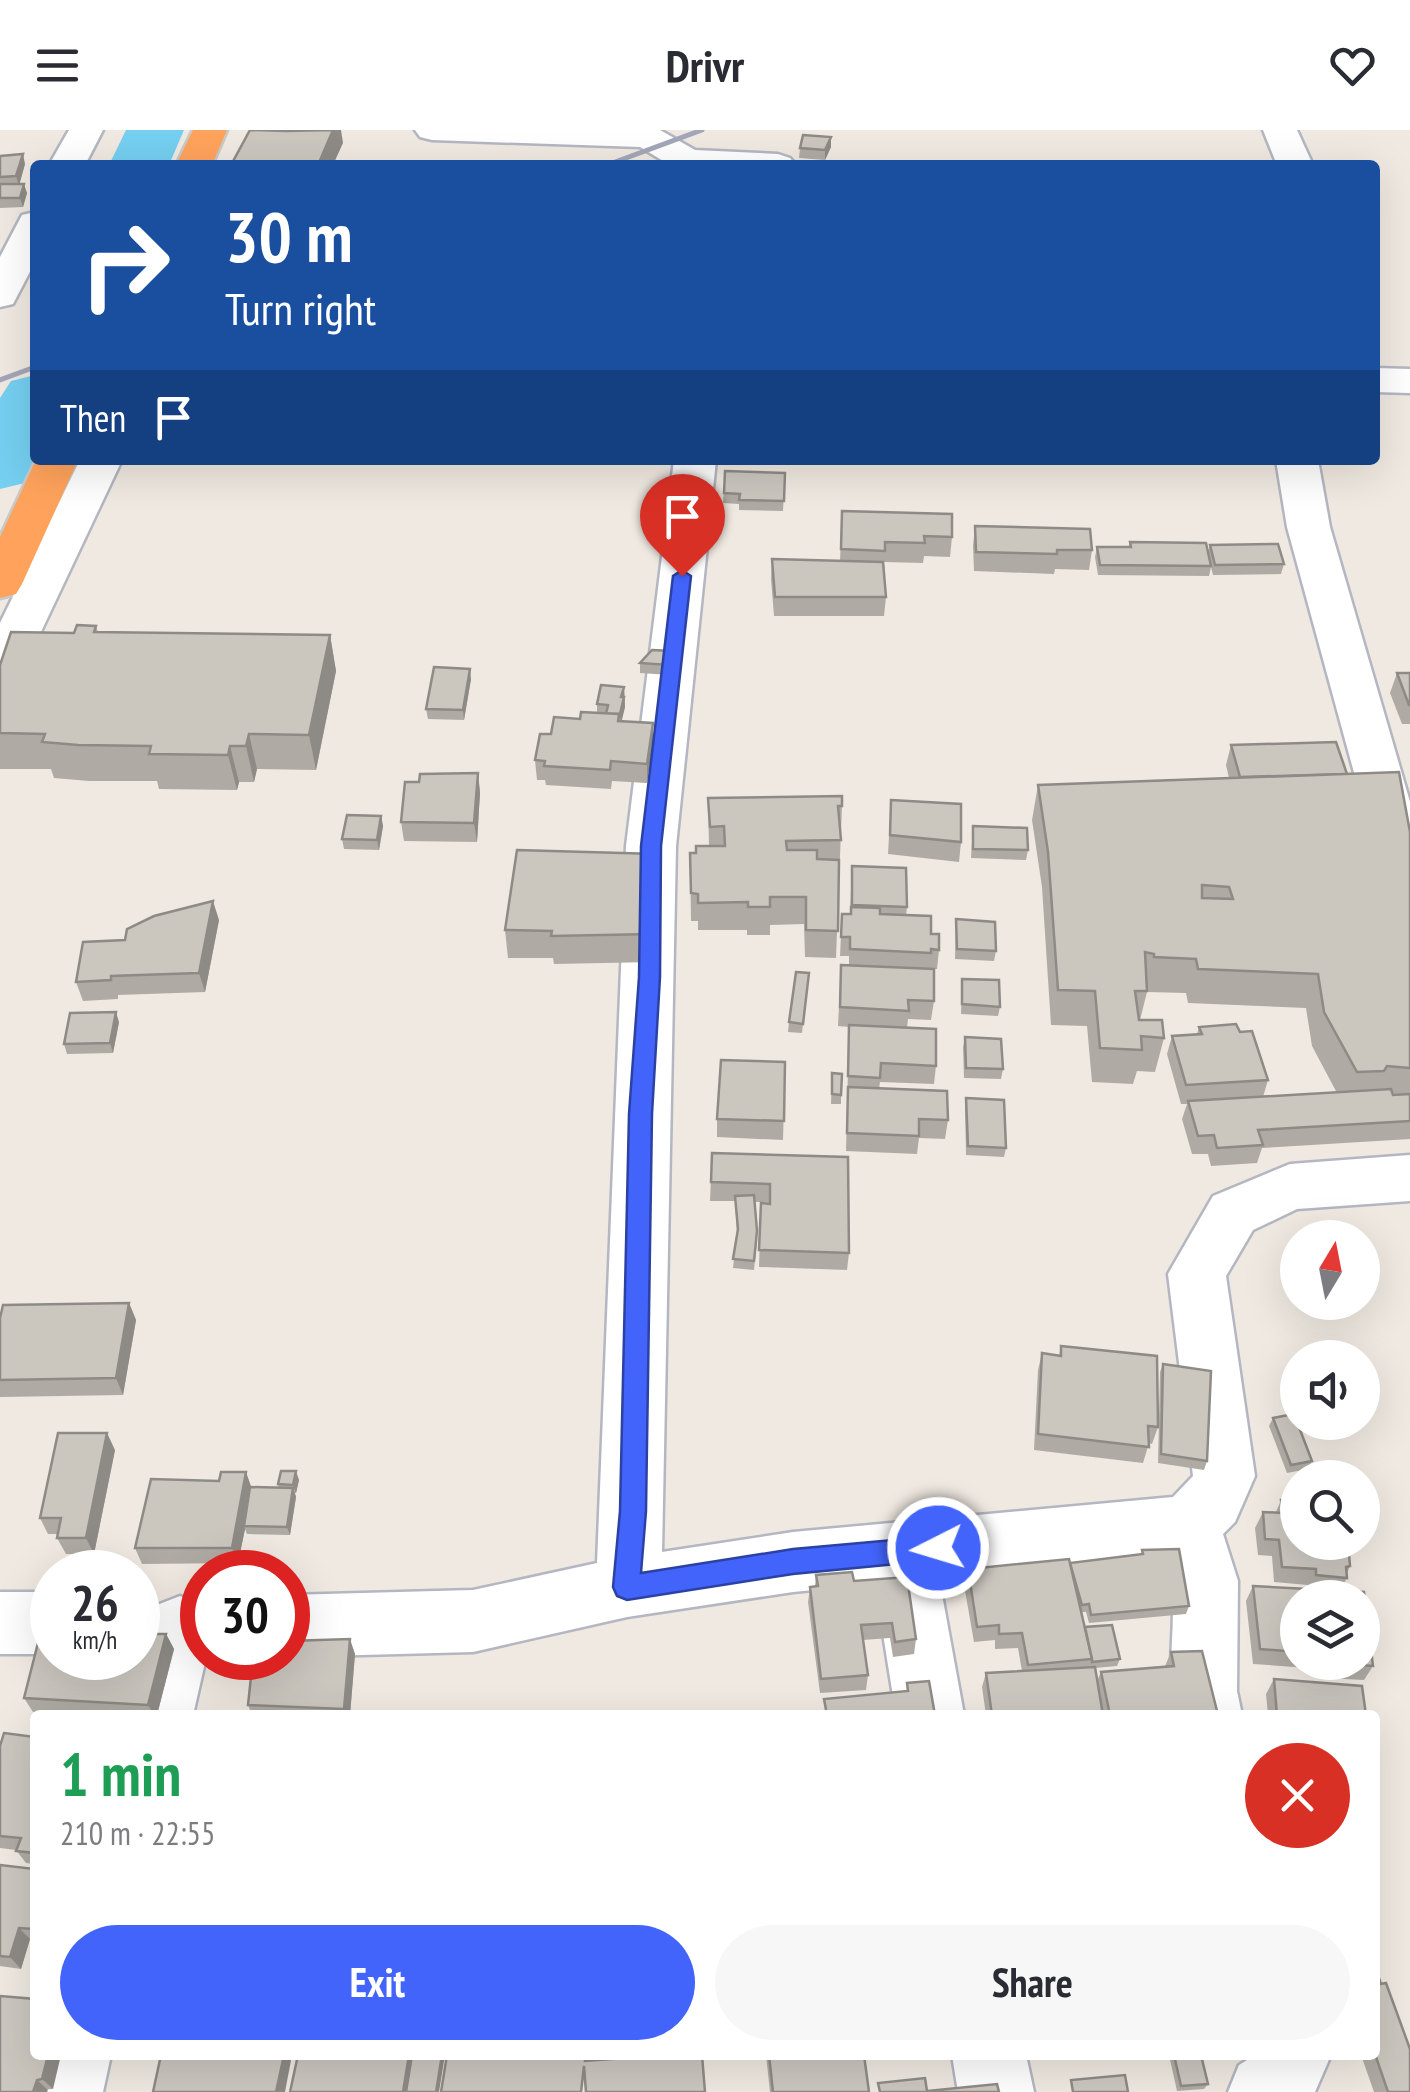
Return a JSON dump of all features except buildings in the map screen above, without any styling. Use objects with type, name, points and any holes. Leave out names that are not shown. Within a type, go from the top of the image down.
[{"type":"highway","points":[[196,160],[210,130]]},
{"type":"highway","points":[[0,584],[55,465]]},
{"type":"street","points":[[69,160],[86,130]]},
{"type":"street","points":[[432,130],[648,137],[687,160]]},
{"type":"street","points":[[1280,130],[1293,160]]},
{"type":"street","points":[[0,224],[30,224]]},
{"type":"street","points":[[0,296],[30,234]]},
{"type":"street","points":[[1380,380],[1410,380]]},
{"type":"street","points":[[0,651],[16,636],[99,465]]},
{"type":"street","points":[[627,1587],[633,1511],[651,846],[694,465]]},
{"type":"street","points":[[1297,465],[1312,553],[1374,758],[1410,914]]},
{"type":"street","points":[[310,1625],[473,1621],[627,1587],[793,1562],[1188,1525],[1213,1502],[1224,1476],[1197,1274],[1234,1213],[1290,1187],[1410,1178]]},
{"type":"street","points":[[1188,1525],[1206,1582],[1203,1691],[1207,1710]]},
{"type":"street","points":[[902,1551],[929,1710]]},
{"type":"street","points":[[0,1623],[30,1624]]},
{"type":"street","points":[[160,1710],[173,1626]]},
{"type":"street","points":[[65,2092],[73,2060]]},
{"type":"street","points":[[990,2060],[996,2092]]},
{"type":"street","points":[[1266,2092],[1280,2084],[1292,2060]]},
{"type":"waterway","points":[[141,160],[155,130]]},
{"type":"waterway","points":[[0,468],[30,405]]},
{"type":"railway","points":[[621,160],[702,130]]},
{"type":"railway","points":[[0,380],[30,369]]},
{"type":"route","points":[[682,576],[651,846],[633,1511],[627,1587],[793,1562],[938,1548]]}]
